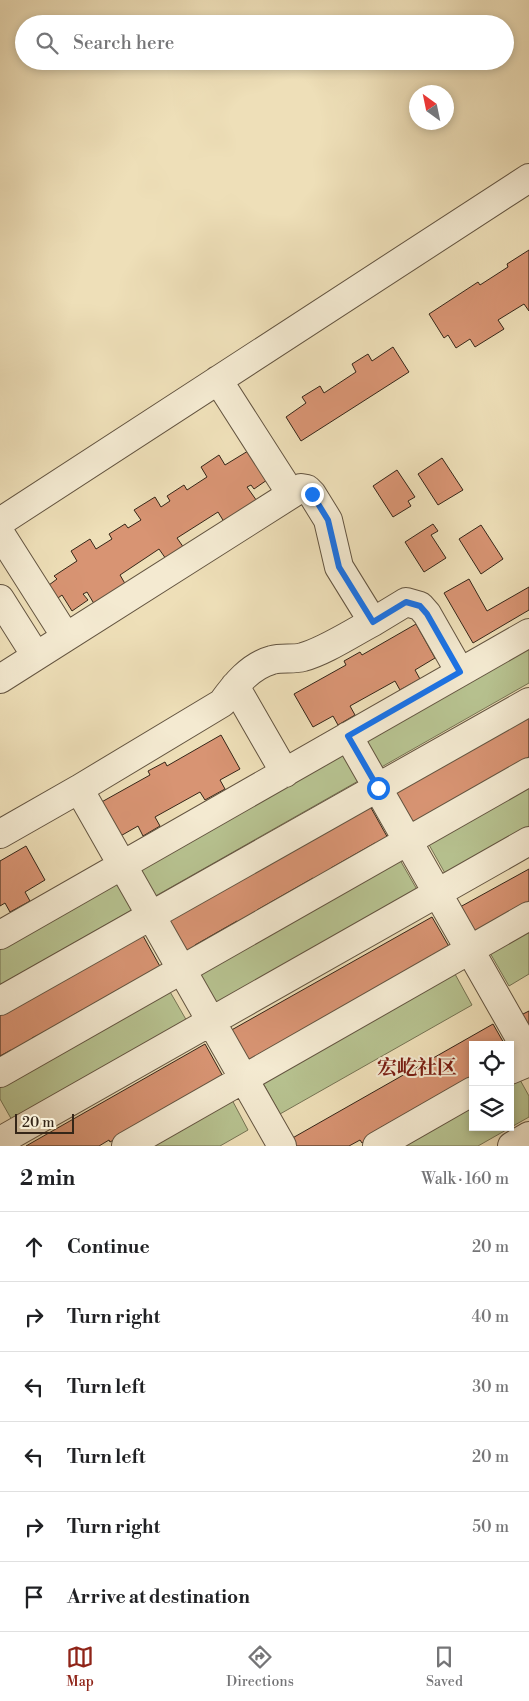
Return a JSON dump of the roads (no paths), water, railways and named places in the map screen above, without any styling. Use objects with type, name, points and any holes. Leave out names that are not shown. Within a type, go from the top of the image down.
[{"type":"street","points":[[0,522],[529,178]]},
{"type":"street","points":[[218,380],[290,494]]},
{"type":"street","points":[[0,679],[301,488],[312,494],[328,520],[339,567],[373,622]]},
{"type":"street","points":[[0,533],[66,637]]},
{"type":"street","points":[[0,599],[36,656]]},
{"type":"street","points":[[0,834],[222,703],[249,672],[263,664],[272,660],[303,658],[373,622],[406,602],[420,606],[427,614],[460,672]]},
{"type":"street","points":[[0,935],[529,633]]},
{"type":"street","points":[[235,686],[285,772]]},
{"type":"street","points":[[0,1001],[529,702]]},
{"type":"street","points":[[348,736],[529,1054]]},
{"type":"street","points":[[0,1073],[529,772]]},
{"type":"street","points":[[79,789],[282,1146]]},
{"type":"street","points":[[3,1141],[529,842]]},
{"type":"street","points":[[126,1146],[529,916]]},
{"type":"street","points":[[514,1068],[529,1062]]},
{"type":"street","points":[[376,1146],[469,1093]]},
{"type":"street","points":[[512,1146],[529,1136]]},
{"type":"district","name":"宏屹社区","points":[[417,1067]]}]
